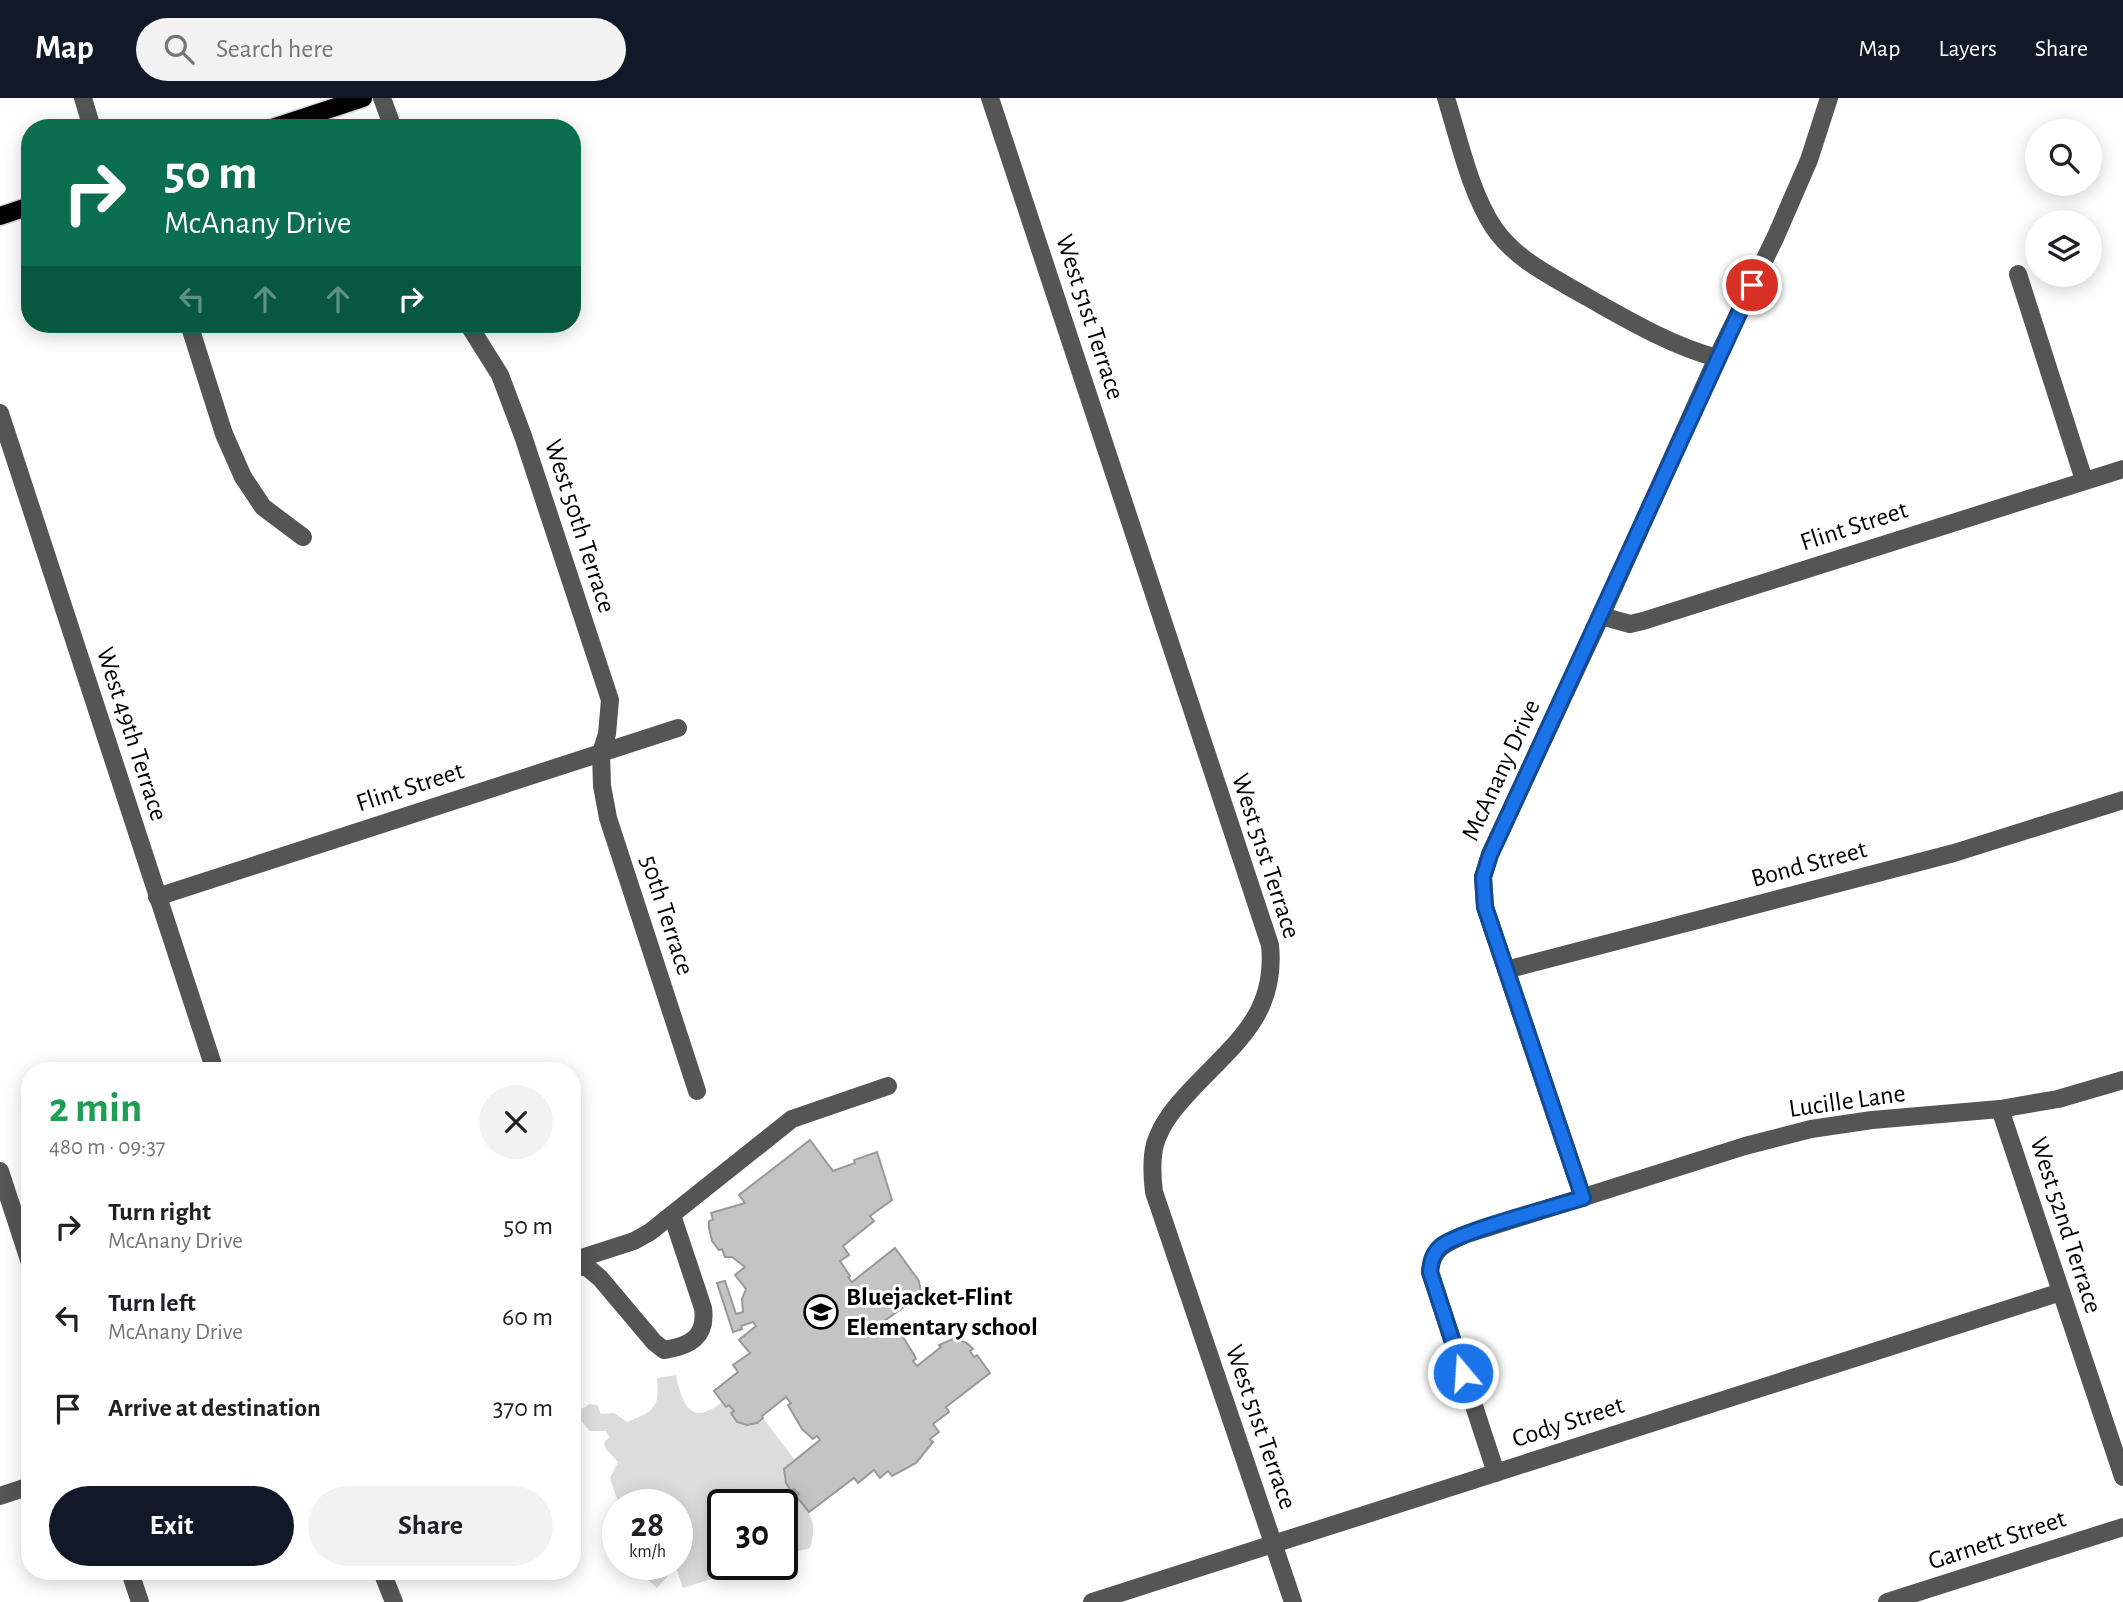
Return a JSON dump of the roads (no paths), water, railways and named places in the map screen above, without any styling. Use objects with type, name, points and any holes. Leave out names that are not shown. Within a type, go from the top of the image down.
[{"type":"main road","points":[[299,119],[363,98]]},
{"type":"main road","points":[[0,216],[21,209]]},
{"type":"street","points":[[83,98],[89,119]]},
{"type":"street","points":[[382,98],[390,119]]},
{"type":"street","name":"West 51st Terrace","points":[[990,98],[1270,945],[1272,967],[1266,1000],[1254,1023],[1180,1101],[1164,1122],[1155,1145],[1152,1168],[1154,1192],[1293,1602]]},
{"type":"street","points":[[1446,98],[1485,212],[1505,243],[1526,262],[1646,330],[1693,352],[1717,358]]},
{"type":"street","name":"McAnany Drive","points":[[1583,1198],[1485,907],[1483,877],[1490,855],[1717,358],[1776,236],[1809,160],[1829,98]]},
{"type":"street","points":[[2018,274],[2084,480]]},
{"type":"street","points":[[192,333],[224,434],[243,477],[262,507],[303,537]]},
{"type":"street","name":"West 50th Terrace","points":[[474,333],[500,375],[523,436],[610,700],[607,734],[601,753]]},
{"type":"street","name":"West 49th Terrace","points":[[0,413],[212,1062]]},
{"type":"street","name":"Flint Street","points":[[1601,616],[1630,624],[1643,621],[2123,469]]},
{"type":"street","name":"Flint Street","points":[[158,897],[678,728]]},
{"type":"street","name":"50th Terrace","points":[[601,753],[602,786],[608,818],[697,1091]]},
{"type":"street","name":"Bond Street","points":[[1506,970],[1954,853],[2123,800]]},
{"type":"street","name":"Lucille Lane","points":[[1583,1198],[1745,1146],[1811,1129],[1872,1120],[2000,1109],[2059,1099],[2123,1080]]},
{"type":"street","points":[[581,1260],[634,1241],[650,1232],[792,1119],[888,1086]]},
{"type":"street","name":"West 52nd Terrace","points":[[2000,1109],[2123,1477]]},
{"type":"street","points":[[0,1171],[21,1235]]},
{"type":"street","points":[[1496,1473],[1430,1272],[1433,1256],[1441,1245],[1464,1236],[1583,1198]]},
{"type":"street","points":[[581,1266],[589,1268],[600,1278],[654,1342],[664,1350],[691,1342],[701,1332],[705,1321],[703,1307],[672,1215]]},
{"type":"street","name":"Cody Street","points":[[1092,1602],[2061,1292]]},
{"type":"street","points":[[0,1496],[21,1489]]},
{"type":"street","name":"Garnett Street","points":[[1887,1602],[2123,1527]]},
{"type":"street","points":[[133,1580],[140,1602]]},
{"type":"street","points":[[385,1580],[394,1602]]},
{"type":"place","name":"Bluejacket-Flint Elementary school","points":[[821,1312]]}]
